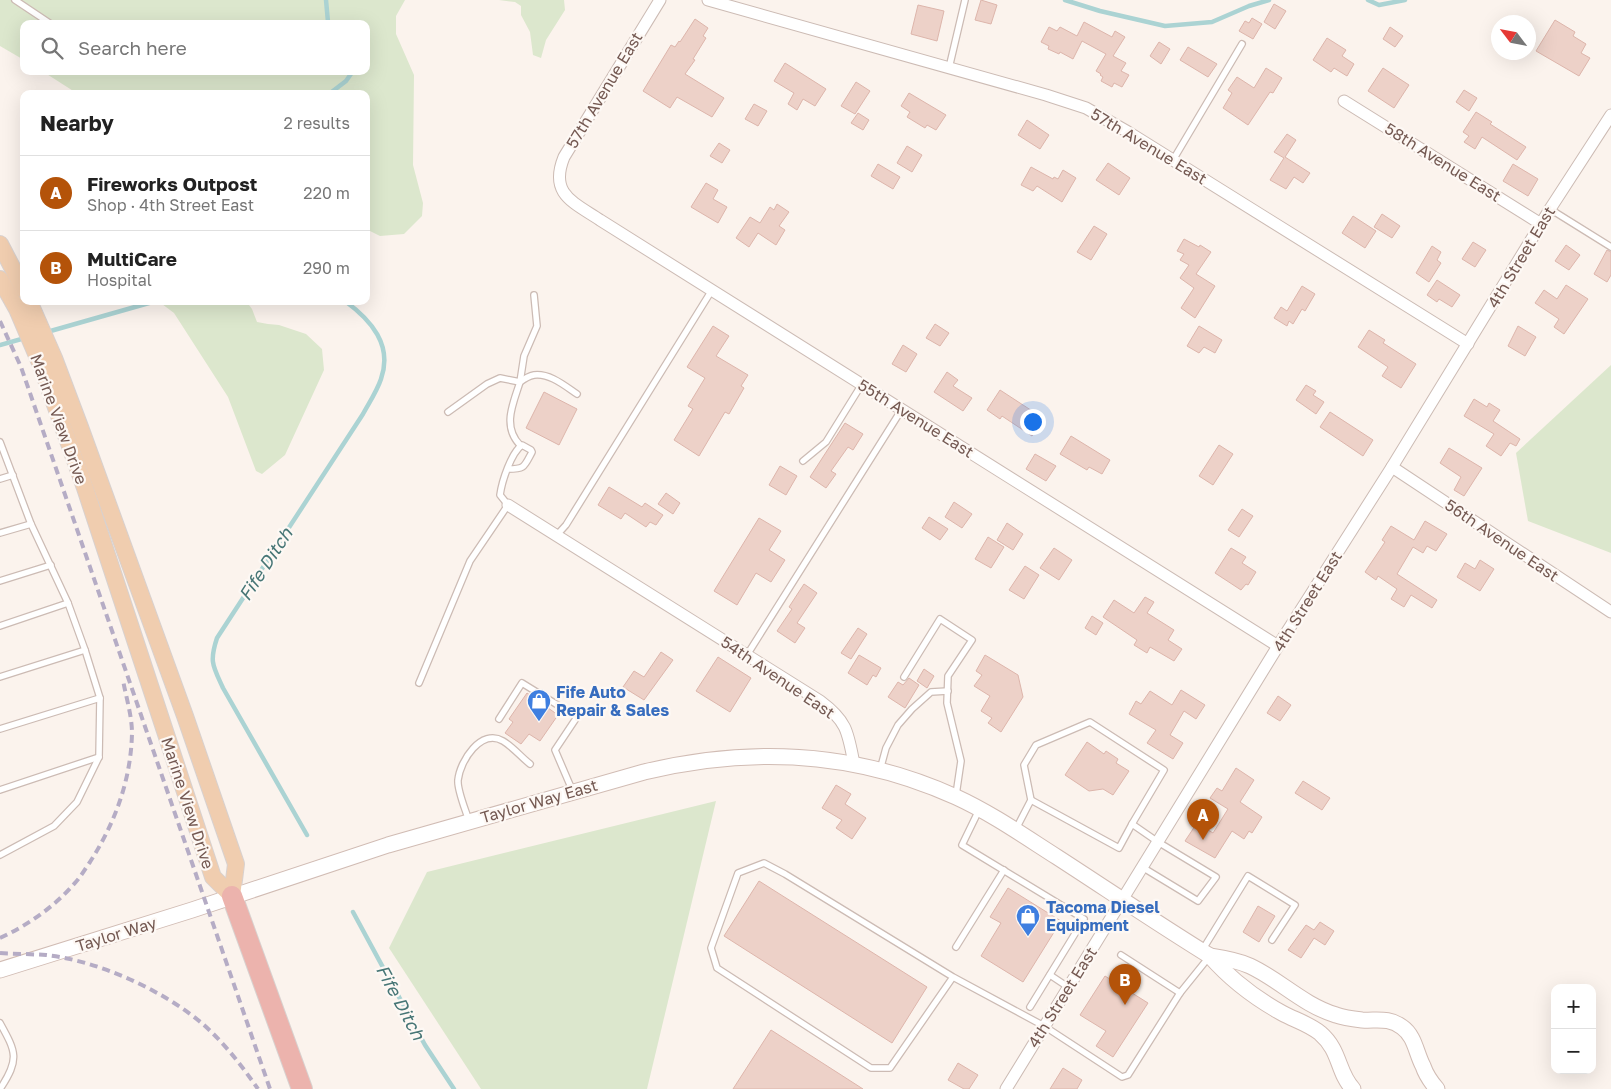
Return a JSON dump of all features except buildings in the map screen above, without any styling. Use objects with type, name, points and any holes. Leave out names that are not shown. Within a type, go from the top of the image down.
[{"type":"highway","points":[[232,896],[302,1089]]},
{"type":"main road","points":[[0,244],[20,282]]},
{"type":"main road","name":"Marine View Drive","points":[[0,278],[20,301]]},
{"type":"main road","name":"Marine View Drive","points":[[23,305],[47,361],[185,716],[236,864],[232,896]]},
{"type":"main road","name":"Marine View Drive","points":[[47,361],[85,488],[213,877],[232,896]]},
{"type":"main road","name":"Taylor Way East","points":[[232,896],[388,845],[673,765],[732,756],[793,756],[854,764]]},
{"type":"main road","points":[[854,764],[923,784],[980,809],[1016,830],[1206,953],[1241,986],[1281,1012],[1320,1033],[1333,1048],[1343,1075],[1353,1089]]},
{"type":"main road","name":"Taylor Way","points":[[0,970],[232,896]]},
{"type":"main road","points":[[1206,953],[1250,966],[1326,1012],[1350,1018],[1382,1019],[1404,1028],[1413,1040],[1423,1067],[1437,1089]]},
{"type":"street","name":"57th Avenue East","points":[[559,184],[560,167],[569,148],[660,0]]},
{"type":"street","name":"57th Avenue East","points":[[708,0],[1046,95],[1086,108],[1468,344]]},
{"type":"street","name":"58th Avenue East","points":[[1344,100],[1541,224]]},
{"type":"street","name":"4th Street East","points":[[1006,1089],[1278,646],[1392,467],[1550,209],[1611,115]]},
{"type":"street","name":"55th Avenue East","points":[[559,184],[564,193],[580,207],[1278,646]]},
{"type":"street","name":"56th Avenue East","points":[[1392,467],[1611,612]]},
{"type":"street","name":"54th Avenue East","points":[[508,505],[820,701],[839,717],[848,735],[854,764]]},
{"type":"lane","points":[[15,0],[45,20]]},
{"type":"lane","points":[[949,68],[965,0]]},
{"type":"lane","points":[[1173,160],[1242,44]]},
{"type":"lane","points":[[1550,209],[1611,247]]},
{"type":"lane","points":[[556,536],[566,525],[712,290]]},
{"type":"lane","points":[[520,446],[512,437],[509,418],[520,382],[524,356],[537,326],[534,295]]},
{"type":"lane","points":[[448,412],[487,384],[500,378],[520,382],[532,375],[543,376],[559,382],[577,394]]},
{"type":"lane","points":[[802,461],[826,442],[862,384]]},
{"type":"lane","points":[[746,655],[902,409]]},
{"type":"lane","points":[[0,442],[31,524],[68,603],[100,698],[99,757],[77,802],[54,826],[0,855]]},
{"type":"lane","points":[[508,469],[521,469],[532,452],[522,444],[520,446]]},
{"type":"lane","points":[[419,683],[470,561],[508,505],[500,495],[513,456],[520,446]]},
{"type":"lane","points":[[0,479],[13,475]]},
{"type":"lane","points":[[0,533],[31,524]]},
{"type":"lane","points":[[0,581],[50,565]]},
{"type":"lane","points":[[0,626],[68,603]]},
{"type":"lane","points":[[904,677],[940,619],[972,640],[948,676],[947,703],[961,760],[956,797]]},
{"type":"lane","points":[[0,678],[85,650]]},
{"type":"lane","points":[[499,719],[522,683],[577,717],[555,750],[573,792]]},
{"type":"lane","points":[[880,770],[886,748],[898,725],[931,692],[948,691]]},
{"type":"lane","points":[[0,729],[100,698]]},
{"type":"lane","points":[[1016,830],[1031,800],[1024,765],[1036,744],[1090,722],[1164,770],[1119,848],[1031,800]]},
{"type":"lane","points":[[469,821],[457,782],[463,761],[475,746],[490,738],[502,740],[530,764]]},
{"type":"lane","points":[[0,790],[99,757]]},
{"type":"lane","points":[[980,809],[962,845],[1084,918],[1030,1007]]},
{"type":"lane","points":[[1132,824],[1216,877],[1198,901],[1142,867]]},
{"type":"lane","points":[[953,977],[890,1068],[871,1068],[717,968],[711,948],[738,873],[764,862],[953,977],[1044,1026],[1122,1077],[1128,1075],[1206,953],[1248,876],[1296,905],[1272,940]]},
{"type":"lane","points":[[956,947],[1004,870]]},
{"type":"lane","points":[[1121,955],[1180,993]]},
{"type":"lane","points":[[1050,975],[1068,987]]},
{"type":"lane","points":[[0,1023],[14,1052],[10,1072],[0,1089]]},
{"type":"green space","points":[[0,0],[405,0],[396,16],[396,34],[414,75],[413,165],[423,203],[422,216],[404,234],[380,236],[370,231],[370,90],[72,90],[48,75],[370,75],[370,20],[20,20],[20,58],[0,46]]},
{"type":"green space","points":[[499,0],[564,0],[565,10],[546,40],[541,58],[533,55],[530,32],[521,15],[521,6],[515,2]]},
{"type":"green space","points":[[163,305],[249,305],[257,322],[279,325],[306,334],[322,349],[324,370],[285,455],[262,474],[256,471],[228,397],[174,313]]},
{"type":"green space","points":[[1611,365],[1611,553],[1528,521],[1516,453]]},
{"type":"green space","points":[[716,801],[647,1089],[481,1089],[389,948],[427,872]]},
{"type":"waterway","points":[[326,0],[328,20]]},
{"type":"waterway","points":[[1065,0],[1100,11],[1165,26],[1212,22],[1249,6],[1269,0]]},
{"type":"waterway","points":[[1368,0],[1379,5],[1405,0]]},
{"type":"waterway","points":[[334,90],[350,75]]},
{"type":"waterway","points":[[47,332],[142,305]]},
{"type":"waterway","name":"Fife Ditch","points":[[307,835],[223,688],[213,664],[213,653],[217,638],[363,414],[381,379],[384,367],[382,344],[371,325],[351,305]]},
{"type":"waterway","points":[[0,345],[25,338]]},
{"type":"waterway","name":"Fife Ditch","points":[[353,912],[425,1045],[454,1089]]},
{"type":"railway","points":[[0,321],[21,367],[270,1089]]},
{"type":"railway","points":[[0,938],[40,915],[58,900],[76,882],[107,832],[125,784],[131,750],[131,720],[123,680]]},
{"type":"railway","points":[[0,953],[66,958],[130,979],[150,989],[188,1012],[204,1025],[233,1056],[258,1089]]},
{"type":"place","name":"Fife Auto Repair & Sales","points":[[539,722]]},
{"type":"place","name":"Fireworks Outpost","points":[[1203,840]]},
{"type":"place","name":"Tacoma Diesel Equipment","points":[[1028,937]]},
{"type":"place","name":"MultiCare","points":[[1125,1005]]}]
